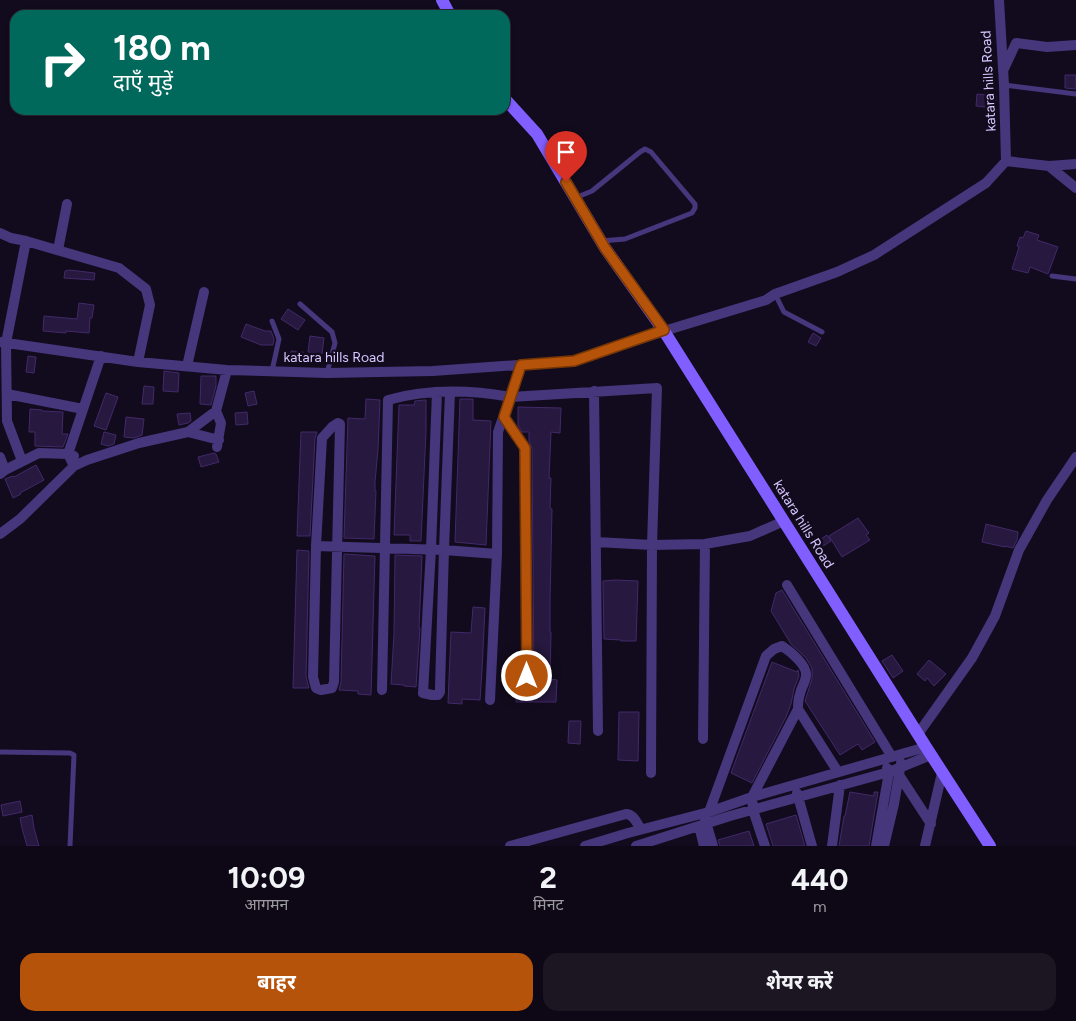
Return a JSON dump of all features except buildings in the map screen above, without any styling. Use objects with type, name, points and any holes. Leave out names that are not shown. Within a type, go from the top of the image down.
[{"type":"main road","name":"katara hills Road","points":[[510,104],[537,134],[601,241],[664,330],[928,751],[990,846]]},
{"type":"street","name":"katara hills Road","points":[[3,342],[138,362],[227,370],[327,373],[433,371],[574,361],[664,330],[766,300],[774,294],[837,272],[874,255],[986,183],[1006,161],[999,0]]},
{"type":"street","points":[[1003,72],[1016,43],[1047,47],[1076,45]]},
{"type":"street","points":[[1006,161],[1049,166],[1076,164]]},
{"type":"street","points":[[1049,166],[1076,188]]},
{"type":"street","points":[[58,250],[67,204]]},
{"type":"street","points":[[0,233],[11,238],[119,268],[146,290],[150,305],[138,362]]},
{"type":"street","points":[[22,461],[7,421],[3,342],[26,241]]},
{"type":"street","points":[[187,366],[204,292]]},
{"type":"street","points":[[74,466],[68,454],[101,356]]},
{"type":"street","points":[[490,700],[498,554],[498,432],[521,365]]},
{"type":"street","points":[[188,432],[218,444],[221,423],[216,411],[227,370]]},
{"type":"street","points":[[382,690],[388,400],[403,396],[437,392],[489,393],[511,397],[657,388],[652,544],[652,773]]},
{"type":"street","points":[[594,391],[598,731]]},
{"type":"street","points":[[437,392],[423,693],[432,695],[440,692],[450,392]]},
{"type":"street","points":[[7,394],[83,409]]},
{"type":"street","points":[[0,534],[20,519],[74,466],[139,443],[188,432],[216,411]]},
{"type":"street","points":[[504,417],[525,448],[527,676]]},
{"type":"street","points":[[340,424],[338,547],[334,682],[332,688],[321,690],[316,688],[313,677],[316,546],[322,438],[332,427],[340,424]]},
{"type":"street","points":[[0,457],[2,472],[39,453],[68,454],[87,460]]},
{"type":"street","points":[[918,734],[972,658],[995,616],[1019,550],[1047,500],[1076,457]]},
{"type":"street","points":[[596,542],[705,544],[750,536],[784,521]]},
{"type":"street","points":[[703,739],[705,544]]},
{"type":"street","points":[[316,546],[431,549],[498,554]]},
{"type":"street","points":[[787,585],[931,824]]},
{"type":"street","points":[[704,846],[704,818],[766,656],[774,649],[782,646],[788,649],[800,661],[806,670],[806,676],[799,694],[798,710],[752,797],[753,810],[765,846]]},
{"type":"street","points":[[798,710],[838,772]]},
{"type":"street","points":[[636,846],[656,843],[704,818],[752,797],[892,757],[928,751]]},
{"type":"street","points":[[586,846],[606,843],[641,829],[753,810],[889,772],[900,772],[928,751]]},
{"type":"street","points":[[876,846],[892,757]]},
{"type":"street","points":[[884,846],[900,772]]},
{"type":"street","points":[[926,846],[942,772]]},
{"type":"street","points":[[794,784],[812,846]]},
{"type":"street","points":[[832,846],[840,785]]},
{"type":"street","points":[[510,846],[544,841],[626,814],[632,816],[641,829]]},
{"type":"street","points":[[704,818],[713,846]]},
{"type":"street","points":[[655,826],[656,843]]},
{"type":"lane","points":[[1004,85],[1076,94]]},
{"type":"lane","points":[[575,198],[592,191],[645,149],[651,152],[695,204],[692,213],[626,239],[601,241]]},
{"type":"lane","points":[[1052,276],[1076,279]]},
{"type":"lane","points":[[774,294],[784,312],[822,332]]},
{"type":"lane","points":[[300,304],[332,332],[335,343],[327,373]]},
{"type":"lane","points":[[272,321],[279,339],[272,371]]},
{"type":"lane","points":[[0,752],[70,753],[74,755],[70,846]]},
{"type":"route","points":[[527,676],[525,448],[504,417],[521,365],[574,361],[664,330],[605,248],[566,182]]}]
